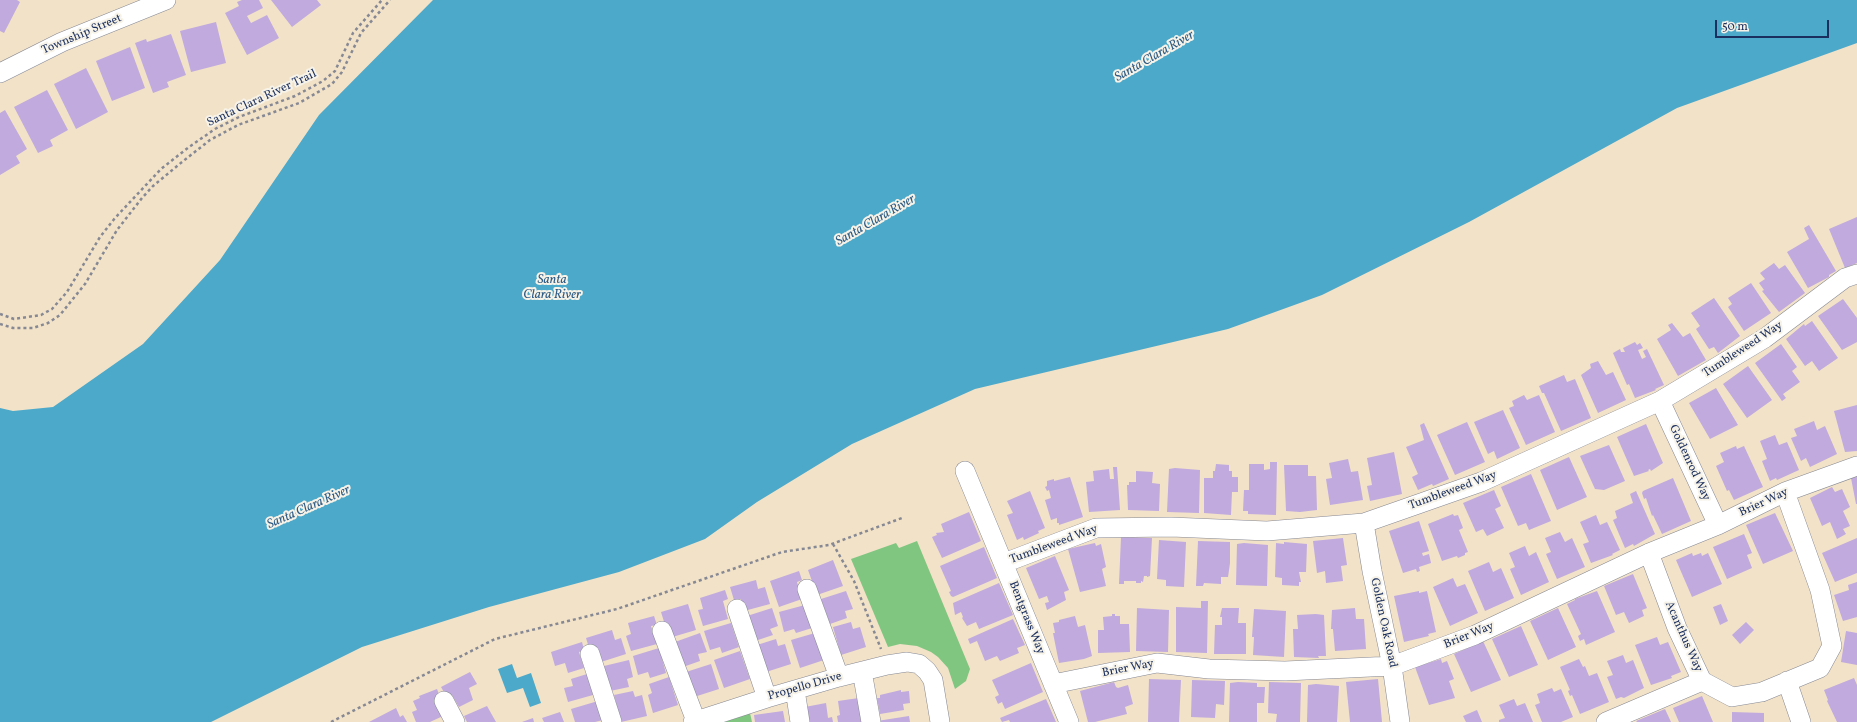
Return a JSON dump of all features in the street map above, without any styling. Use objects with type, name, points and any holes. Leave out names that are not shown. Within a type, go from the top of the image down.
[{"type":"street","name":"Township Street","points":[[0,72],[62,42],[166,0]]},
{"type":"street","name":"Tumbleweed Way","points":[[1004,563],[1096,528],[1171,527],[1267,531],[1364,523],[1481,482],[1660,401],[1765,338],[1845,278],[1857,274]]},
{"type":"street","name":"Goldenrod Way","points":[[1660,401],[1718,525]]},
{"type":"street","name":"Brier Way","points":[[1053,684],[1157,663],[1209,668],[1285,671],[1392,666],[1475,635],[1650,553],[1718,525],[1785,492],[1857,466]]},
{"type":"street","name":"Bentgrass Way","points":[[965,471],[1069,722]]},
{"type":"street","name":"Acanthus Way","points":[[1650,553],[1677,628],[1702,681],[1732,697],[1762,692],[1820,668],[1832,646],[1820,590],[1785,492]]},
{"type":"street","name":"Golden Oak Road","points":[[1364,523],[1372,571],[1392,666],[1400,722]]},
{"type":"street","points":[[808,589],[839,677]]},
{"type":"street","points":[[737,609],[767,698]]},
{"type":"street","points":[[662,631],[700,721]]},
{"type":"street","points":[[590,654],[612,722]]},
{"type":"street","name":"Propello Drive","points":[[700,721],[767,698],[839,677],[887,665],[907,662],[919,664],[927,671],[933,680],[940,722]]},
{"type":"street","points":[[862,672],[871,722]]},
{"type":"street","points":[[1606,722],[1702,681]]},
{"type":"street","points":[[1787,681],[1801,722]]},
{"type":"street","points":[[795,690],[800,722]]},
{"type":"street","points":[[444,701],[455,722]]},
{"type":"path","name":"Santa Clara River Trail","points":[[0,314],[14,319],[42,315],[52,309],[60,302],[71,286],[100,237],[115,218],[161,170],[189,147],[215,129],[239,117],[295,96],[323,82],[335,70],[354,33],[382,0]]},
{"type":"path","points":[[0,324],[13,328],[33,328],[48,323],[60,315],[85,284],[117,230],[142,198],[154,186],[197,150],[224,132],[299,103],[332,84],[342,72],[361,33],[390,0]]},
{"type":"path","points":[[331,722],[495,638],[617,609],[790,550],[833,544],[902,518]]},
{"type":"path","points":[[833,544],[854,581],[887,665]]},
{"type":"green space","points":[[917,541],[970,669],[966,681],[955,689],[948,668],[931,652],[917,646],[900,644],[888,647],[851,559],[896,543],[899,548]]},
{"type":"green space","points":[[750,713],[752,722],[724,722]]},
{"type":"water","name":"Santa Clara River","points":[[433,0],[1857,0],[1857,43],[1677,108],[1469,222],[1322,295],[1228,329],[975,389],[852,444],[757,502],[705,539],[619,572],[489,607],[362,647],[211,722],[0,722],[0,408],[13,411],[53,407],[143,344],[220,260],[319,115]]},
{"type":"water","points":[[512,664],[517,678],[531,673],[541,703],[530,707],[523,688],[507,693],[498,669]]},
{"type":"building","points":[[0,0],[17,0],[20,2],[4,33],[0,31]]},
{"type":"building","points":[[242,0],[259,0],[263,8],[247,16],[251,23],[267,15],[279,38],[247,55],[225,13],[239,6],[237,2]]},
{"type":"building","points":[[271,0],[317,0],[321,5],[292,27]]},
{"type":"building","points":[[216,22],[226,63],[191,72],[180,31]]},
{"type":"building","points":[[171,34],[186,75],[167,82],[169,87],[153,93],[135,43],[146,39],[147,42]]},
{"type":"building","points":[[130,47],[145,88],[112,101],[96,61]]},
{"type":"building","points":[[86,68],[108,112],[76,129],[54,84]]},
{"type":"building","points":[[47,90],[68,130],[50,140],[53,146],[38,153],[14,107]]},
{"type":"building","points":[[5,110],[27,149],[16,156],[20,163],[0,175],[0,113]]},
{"type":"building","points":[[1857,217],[1857,263],[1845,268],[1829,229]]},
{"type":"building","points":[[1809,225],[1836,271],[1829,275],[1829,277],[1808,288],[1787,252],[1809,239],[1804,228]]},
{"type":"building","points":[[1774,263],[1779,269],[1785,265],[1805,293],[1779,312],[1762,291],[1764,290],[1759,283],[1765,279],[1760,273]]},
{"type":"building","points":[[1751,283],[1771,313],[1744,331],[1728,307],[1732,304],[1728,298]]},
{"type":"building","points":[[1714,298],[1740,336],[1718,353],[1714,347],[1709,349],[1696,329],[1700,326],[1691,313]]},
{"type":"building","points":[[1843,299],[1857,318],[1857,342],[1842,350],[1818,316]]},
{"type":"building","points":[[1812,321],[1838,358],[1819,371],[1812,361],[1805,366],[1786,339],[1804,324],[1805,326]]},
{"type":"building","points":[[1672,323],[1683,337],[1690,333],[1706,360],[1678,376],[1657,339],[1671,330],[1668,325]]},
{"type":"building","points":[[1635,342],[1637,345],[1640,343],[1643,348],[1638,350],[1642,359],[1646,357],[1643,351],[1647,349],[1664,385],[1655,389],[1656,390],[1635,398],[1629,384],[1627,385],[1613,353],[1620,349],[1621,352],[1625,352],[1623,348]]},
{"type":"building","points":[[1781,344],[1797,367],[1792,371],[1800,382],[1783,394],[1786,398],[1782,401],[1755,363]]},
{"type":"building","points":[[1598,361],[1606,375],[1613,372],[1626,400],[1598,413],[1581,375],[1591,368],[1590,364]]},
{"type":"building","points":[[1748,366],[1772,400],[1747,418],[1723,384]]},
{"type":"building","points":[[1564,375],[1567,382],[1575,379],[1591,418],[1561,431],[1544,393],[1542,393],[1539,386]]},
{"type":"building","points":[[1716,388],[1738,425],[1710,439],[1689,403]]},
{"type":"building","points":[[1524,395],[1527,400],[1539,395],[1555,432],[1526,445],[1509,408],[1514,406],[1512,401]]},
{"type":"building","points":[[1857,405],[1857,451],[1845,452],[1834,411]]},
{"type":"building","points":[[1503,410],[1520,448],[1497,459],[1494,451],[1488,454],[1474,422]]},
{"type":"building","points":[[1814,421],[1817,430],[1825,426],[1837,454],[1810,467],[1806,458],[1801,461],[1791,438],[1797,436],[1794,429]]},
{"type":"building","points":[[1467,422],[1485,462],[1455,475],[1437,435]]},
{"type":"building","points":[[1424,423],[1449,479],[1433,486],[1432,484],[1418,490],[1412,477],[1418,474],[1406,447],[1424,440],[1420,425]]},
{"type":"building","points":[[1646,424],[1663,463],[1651,471],[1650,469],[1648,470],[1649,471],[1634,476],[1617,437]]},
{"type":"building","points":[[1775,435],[1779,445],[1787,442],[1799,470],[1777,480],[1776,478],[1770,481],[1762,461],[1767,459],[1760,441]]},
{"type":"building","points":[[1609,445],[1625,481],[1604,490],[1595,489],[1580,456]]},
{"type":"building","points":[[1736,446],[1737,449],[1744,446],[1763,487],[1734,500],[1729,490],[1727,491],[1716,466],[1724,462],[1720,453]]},
{"type":"building","points":[[1394,452],[1402,494],[1370,501],[1367,486],[1372,485],[1367,458]]},
{"type":"building","points":[[1569,457],[1587,497],[1557,510],[1540,470]]},
{"type":"building","points":[[1348,459],[1351,472],[1358,471],[1363,500],[1330,505],[1326,479],[1332,478],[1329,463]]},
{"type":"building","points":[[1270,462],[1277,462],[1276,515],[1248,514],[1248,511],[1243,511],[1244,490],[1249,490],[1249,464],[1264,464],[1264,470],[1270,469]]},
{"type":"building","points":[[1216,464],[1229,465],[1229,471],[1232,471],[1232,477],[1238,477],[1238,492],[1232,492],[1231,515],[1204,513],[1204,478],[1213,478],[1213,471],[1215,471]]},
{"type":"building","points":[[1284,465],[1308,465],[1308,476],[1316,476],[1317,510],[1300,512],[1286,511]]},
{"type":"building","points":[[1113,467],[1117,467],[1120,510],[1089,512],[1086,482],[1094,481],[1093,471],[1109,469],[1110,479],[1114,479]]},
{"type":"building","points":[[1169,469],[1200,470],[1199,513],[1167,512]]},
{"type":"building","points":[[1136,471],[1153,472],[1152,483],[1160,484],[1159,511],[1128,510],[1127,485],[1129,485],[1129,482],[1136,482]]},
{"type":"building","points":[[1531,474],[1551,521],[1529,530],[1526,523],[1518,526],[1501,487]]},
{"type":"building","points":[[1070,477],[1083,517],[1059,525],[1059,523],[1057,523],[1057,518],[1051,520],[1045,500],[1051,498],[1049,490],[1047,491],[1045,487],[1047,486],[1047,481]]},
{"type":"building","points":[[1857,477],[1857,504],[1856,504],[1851,478]]},
{"type":"building","points":[[1673,478],[1691,521],[1662,534],[1653,515],[1652,516],[1646,498],[1644,499],[1642,493],[1643,491]]},
{"type":"building","points":[[1832,487],[1835,492],[1842,489],[1850,507],[1843,511],[1850,526],[1843,529],[1846,534],[1837,539],[1830,522],[1822,526],[1810,498]]},
{"type":"building","points":[[1494,490],[1501,506],[1495,509],[1504,528],[1487,536],[1483,529],[1476,532],[1463,503]]},
{"type":"building","points":[[1030,491],[1045,528],[1038,531],[1039,533],[1024,540],[1023,537],[1017,540],[1007,515],[1013,513],[1007,501]]},
{"type":"building","points":[[1636,491],[1655,534],[1634,546],[1633,544],[1625,548],[1613,520],[1617,518],[1615,511],[1633,503],[1630,494]]},
{"type":"building","points":[[969,512],[981,541],[942,558],[932,537],[937,535],[936,533],[944,532],[941,524]]},
{"type":"building","points":[[1775,513],[1793,551],[1763,564],[1746,525]]},
{"type":"building","points":[[1453,514],[1454,516],[1458,515],[1463,528],[1459,530],[1468,552],[1458,558],[1457,556],[1442,561],[1428,524]]},
{"type":"building","points":[[1596,515],[1600,525],[1607,522],[1620,550],[1612,554],[1613,555],[1591,563],[1583,544],[1589,542],[1580,522]]},
{"type":"building","points":[[1419,521],[1429,551],[1422,553],[1423,556],[1429,554],[1431,563],[1419,567],[1420,571],[1417,572],[1416,569],[1403,573],[1389,531]]},
{"type":"building","points":[[1560,532],[1565,542],[1572,538],[1585,567],[1557,579],[1546,554],[1551,552],[1545,538]]},
{"type":"building","points":[[1744,534],[1752,553],[1747,555],[1752,568],[1727,579],[1713,547]]},
{"type":"building","points":[[1121,537],[1152,538],[1150,576],[1144,576],[1143,582],[1141,581],[1141,583],[1136,583],[1136,581],[1124,581],[1124,584],[1119,584]]},
{"type":"building","points":[[1343,538],[1347,565],[1341,566],[1343,581],[1326,583],[1325,571],[1317,573],[1313,541]]},
{"type":"building","points":[[1857,538],[1857,573],[1835,582],[1822,553]]},
{"type":"building","points":[[1159,540],[1186,542],[1184,587],[1166,586],[1166,580],[1157,579]]},
{"type":"building","points":[[1198,541],[1230,542],[1228,577],[1221,577],[1221,584],[1204,583],[1203,586],[1196,586]]},
{"type":"building","points":[[1284,542],[1307,544],[1306,572],[1299,572],[1301,582],[1299,582],[1299,586],[1282,585],[1282,578],[1275,577],[1276,543],[1284,544]]},
{"type":"building","points":[[1095,543],[1096,546],[1101,544],[1106,567],[1102,569],[1106,586],[1080,592],[1068,549]]},
{"type":"building","points":[[1244,543],[1268,545],[1267,586],[1236,585],[1237,544]]},
{"type":"building","points":[[1525,546],[1529,556],[1536,552],[1549,582],[1521,595],[1510,569],[1515,567],[1509,553]]},
{"type":"building","points":[[984,547],[997,578],[953,597],[951,596],[949,592],[951,591],[940,566]]},
{"type":"building","points":[[1692,553],[1693,556],[1701,553],[1702,556],[1708,553],[1722,584],[1692,597],[1676,560]]},
{"type":"building","points":[[1055,556],[1069,590],[1064,592],[1066,600],[1047,610],[1045,603],[1049,602],[1047,596],[1039,599],[1026,568]]},
{"type":"building","points":[[833,560],[843,586],[817,595],[808,570]]},
{"type":"building","points":[[1489,562],[1493,572],[1501,568],[1514,598],[1485,611],[1468,571]]},
{"type":"building","points":[[799,571],[802,580],[797,582],[802,599],[779,607],[770,581]]},
{"type":"building","points":[[1633,574],[1647,608],[1642,610],[1644,616],[1629,623],[1624,612],[1616,615],[1604,586]]},
{"type":"building","points":[[1453,578],[1457,587],[1465,584],[1478,613],[1450,626],[1433,587]]},
{"type":"building","points":[[756,580],[758,589],[765,587],[770,604],[744,611],[741,599],[734,600],[730,587]]},
{"type":"building","points":[[1857,582],[1857,617],[1843,621],[1834,595],[1849,590],[1848,585]]},
{"type":"building","points":[[999,583],[1013,615],[979,629],[976,622],[967,626],[962,618],[961,612],[955,615],[953,603]]},
{"type":"building","points":[[725,590],[728,599],[723,601],[728,619],[703,626],[698,610],[703,609],[700,598]]},
{"type":"building","points":[[846,591],[853,609],[845,611],[847,618],[830,624],[821,599]]},
{"type":"building","points":[[1419,591],[1419,593],[1427,591],[1436,632],[1428,634],[1429,636],[1404,642],[1394,596]]},
{"type":"building","points":[[1597,591],[1615,632],[1586,645],[1584,639],[1580,641],[1578,636],[1581,634],[1567,604],[1575,599]]},
{"type":"building","points":[[1201,601],[1208,601],[1207,653],[1176,652],[1176,607],[1201,608]]},
{"type":"building","points":[[688,604],[696,630],[669,638],[661,612]]},
{"type":"building","points":[[1721,604],[1728,621],[1720,625],[1713,607]]},
{"type":"building","points":[[805,605],[812,628],[796,633],[794,629],[784,632],[779,612]]},
{"type":"building","points":[[772,608],[778,626],[770,629],[773,635],[755,641],[747,616]]},
{"type":"building","points":[[1137,608],[1169,610],[1168,652],[1136,651]]},
{"type":"building","points":[[1222,608],[1239,608],[1238,623],[1246,623],[1246,654],[1214,654],[1215,625],[1222,625],[1222,617],[1220,617]]},
{"type":"building","points":[[1355,608],[1356,619],[1364,619],[1366,649],[1335,651],[1333,629],[1331,629],[1332,610]]},
{"type":"building","points":[[1558,608],[1576,647],[1548,660],[1530,621]]},
{"type":"building","points":[[1254,609],[1286,611],[1284,657],[1253,655],[1254,637],[1252,637]]},
{"type":"building","points":[[1112,614],[1115,614],[1115,616],[1120,616],[1120,624],[1129,624],[1130,652],[1098,653],[1098,630],[1104,630],[1103,617],[1112,616]]},
{"type":"building","points":[[1297,615],[1324,615],[1326,656],[1318,656],[1319,658],[1294,657],[1293,629],[1298,629]]},
{"type":"building","points":[[654,616],[657,625],[651,626],[657,644],[631,651],[626,636],[631,634],[628,623]]},
{"type":"building","points":[[1075,616],[1078,627],[1085,625],[1092,656],[1084,659],[1059,663],[1053,633],[1055,633],[1053,623]]},
{"type":"building","points":[[1013,619],[1025,645],[1017,648],[1019,653],[1000,661],[997,656],[985,661],[977,641],[970,644],[968,639]]},
{"type":"building","points":[[851,622],[853,629],[860,627],[866,647],[841,655],[833,627]]},
{"type":"building","points":[[1746,622],[1754,630],[1740,644],[1732,635]]},
{"type":"building","points":[[731,623],[739,647],[722,653],[720,647],[710,650],[704,631]]},
{"type":"building","points":[[1521,626],[1538,665],[1509,677],[1492,639]]},
{"type":"building","points":[[612,630],[615,640],[621,638],[626,654],[601,662],[590,651],[586,638]]},
{"type":"building","points":[[1846,631],[1857,633],[1857,665],[1841,662]]},
{"type":"building","points":[[700,633],[707,652],[698,654],[700,661],[683,667],[675,642]]},
{"type":"building","points":[[815,633],[824,660],[800,668],[791,640]]},
{"type":"building","points":[[1657,637],[1660,645],[1668,642],[1681,672],[1671,676],[1672,678],[1651,685],[1635,645]]},
{"type":"building","points":[[776,639],[778,646],[785,644],[791,664],[766,672],[757,645]]},
{"type":"building","points":[[1483,641],[1501,680],[1471,692],[1454,654]]},
{"type":"building","points":[[582,642],[584,650],[579,652],[584,668],[568,673],[565,663],[555,666],[551,652]]},
{"type":"building","points":[[659,648],[666,673],[650,678],[648,672],[638,675],[633,656]]},
{"type":"building","points":[[740,651],[750,679],[724,688],[714,660]]},
{"type":"building","points":[[1623,655],[1626,663],[1633,660],[1644,688],[1624,698],[1621,697],[1616,699],[1607,677],[1613,675],[1607,661]]},
{"type":"building","points":[[1441,659],[1442,663],[1447,661],[1454,679],[1449,681],[1455,698],[1429,705],[1415,667]]},
{"type":"building","points":[[1579,659],[1583,667],[1585,666],[1589,676],[1597,673],[1609,702],[1580,714],[1572,695],[1570,696],[1568,691],[1570,690],[1560,667]]},
{"type":"building","points":[[629,660],[633,677],[627,679],[629,687],[610,691],[604,666]]},
{"type":"building","points":[[1031,663],[1043,692],[1005,709],[1002,702],[998,704],[995,697],[999,695],[992,680]]},
{"type":"building","points":[[711,664],[719,689],[694,697],[686,672]]},
{"type":"building","points":[[470,672],[477,684],[469,688],[473,700],[459,707],[452,695],[449,696],[445,694],[441,687]]},
{"type":"building","points":[[587,674],[593,695],[568,702],[564,688],[573,686],[571,679]]},
{"type":"building","points":[[669,677],[678,705],[653,713],[648,695],[652,693],[649,684]]},
{"type":"building","points":[[1854,678],[1857,685],[1857,722],[1837,722],[1827,701],[1828,700],[1824,690]]},
{"type":"building","points":[[1149,679],[1181,680],[1179,722],[1148,722]]},
{"type":"building","points":[[1378,679],[1382,722],[1350,722],[1346,682]]},
{"type":"building","points":[[1192,680],[1225,681],[1224,705],[1216,704],[1215,718],[1191,717]]},
{"type":"building","points":[[1114,682],[1118,688],[1128,685],[1133,704],[1125,707],[1127,714],[1095,722],[1088,722],[1080,691]]},
{"type":"building","points":[[1269,682],[1301,683],[1300,722],[1276,722],[1277,714],[1268,713]]},
{"type":"building","points":[[1230,683],[1257,683],[1257,687],[1265,687],[1264,703],[1257,703],[1257,722],[1229,722]]},
{"type":"building","points":[[1316,684],[1339,686],[1337,722],[1307,722],[1308,685]]},
{"type":"building","points":[[1552,688],[1554,692],[1561,689],[1573,717],[1561,722],[1542,722],[1535,705],[1540,703],[1537,694]]},
{"type":"building","points":[[437,689],[443,716],[430,722],[416,722],[412,712],[417,710],[413,701],[420,698],[419,696]]},
{"type":"building","points":[[901,690],[901,692],[909,691],[910,703],[903,704],[904,710],[880,714],[877,698],[880,698],[880,695]]},
{"type":"building","points":[[633,691],[635,697],[642,695],[647,716],[621,722],[614,695]]},
{"type":"building","points":[[1702,696],[1713,722],[1679,722],[1673,708]]},
{"type":"building","points":[[859,698],[861,722],[838,722],[837,716],[840,715],[838,701]]},
{"type":"building","points":[[1046,699],[1056,722],[1010,722],[1009,720],[1002,722],[1000,718]]},
{"type":"building","points":[[1514,699],[1517,706],[1525,703],[1533,722],[1499,722],[1499,720],[1505,718],[1499,705]]},
{"type":"building","points":[[598,701],[603,720],[595,722],[575,722],[571,709]]},
{"type":"building","points":[[826,703],[828,718],[832,717],[833,722],[808,722],[805,707]]},
{"type":"building","points":[[487,706],[496,722],[467,722],[464,716]]},
{"type":"building","points":[[396,708],[400,717],[403,715],[407,722],[369,722]]},
{"type":"building","points":[[1665,709],[1671,722],[1636,721]]},
{"type":"building","points":[[1477,710],[1482,722],[1466,722],[1463,716]]},
{"type":"building","points":[[783,711],[785,722],[755,722],[754,715]]},
{"type":"building","points":[[560,712],[564,722],[544,722],[542,718]]},
{"type":"building","points":[[1732,712],[1764,713],[1764,722],[1732,722]]},
{"type":"building","points":[[909,716],[910,722],[877,721]]},
{"type":"building","points":[[533,718],[534,722],[522,722]]}]
